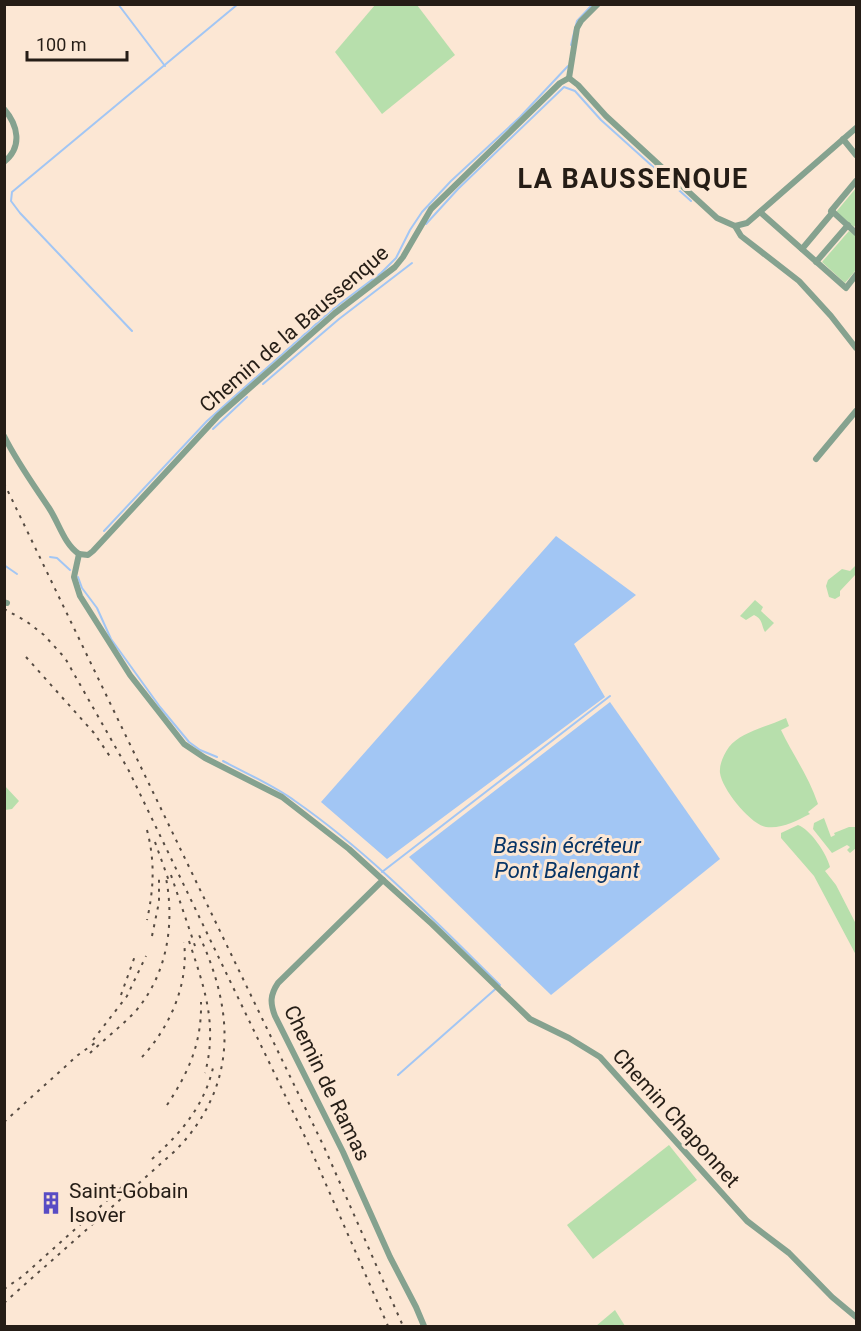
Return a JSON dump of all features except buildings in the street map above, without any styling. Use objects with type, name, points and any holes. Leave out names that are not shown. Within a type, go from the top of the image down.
[{"type":"street","points":[[598,4],[577,28],[569,78],[606,117],[709,211],[717,218],[735,226],[741,236],[799,281],[816,297],[856,348]]},
{"type":"street","name":"Chemin de la Baussenque","points":[[79,554],[88,555],[93,552],[226,408],[335,313],[395,267],[404,257],[431,209],[560,83],[569,78]]},
{"type":"street","points":[[4,109],[12,118],[17,135],[13,153],[4,162]]},
{"type":"street","points":[[735,226],[747,223],[856,128]]},
{"type":"street","points":[[843,139],[856,155]]},
{"type":"street","points":[[802,249],[856,181]]},
{"type":"street","points":[[760,212],[846,288],[856,275]]},
{"type":"street","points":[[833,212],[856,230]]},
{"type":"street","points":[[816,262],[848,225]]},
{"type":"street","points":[[816,459],[856,411]]},
{"type":"street","points":[[4,436],[15,457],[50,509],[68,543],[79,554],[74,577],[80,596],[130,675],[184,744],[205,758],[282,797],[349,849],[383,880]]},
{"type":"street","name":"Chemin Chaponnet","points":[[383,880],[530,1019],[569,1038],[600,1057],[747,1221],[789,1253],[832,1297],[856,1317]]},
{"type":"street","name":"Chemin de Ramas","points":[[383,880],[278,983],[270,1002],[424,1326]]},
{"type":"green space","points":[[375,5],[417,5],[455,55],[382,114],[335,52]]},
{"type":"green space","points":[[856,188],[856,224],[854,227],[836,212]]},
{"type":"green space","points":[[849,231],[856,236],[856,270],[845,283],[822,262]]},
{"type":"green space","points":[[856,565],[856,574],[840,591],[840,596],[835,599],[829,597],[826,586],[828,580],[842,569],[850,571]]},
{"type":"green space","points":[[755,600],[763,607],[761,611],[774,623],[765,632],[760,620],[754,615],[746,620],[740,616]]},
{"type":"green space","points":[[786,718],[789,726],[781,730],[806,775],[818,804],[808,812],[810,814],[794,822],[778,827],[766,827],[752,820],[731,796],[722,780],[720,766],[725,753],[734,742],[748,733]]},
{"type":"green space","points":[[4,785],[19,801],[12,809],[5,810]]},
{"type":"green space","points":[[824,818],[831,837],[835,835],[834,833],[849,827],[856,827],[856,848],[850,853],[847,850],[850,847],[847,845],[832,853],[813,829],[814,823]]},
{"type":"green space","points":[[798,825],[813,837],[822,849],[830,867],[825,871],[836,885],[856,924],[856,955],[814,876],[781,838],[781,833]]},
{"type":"green space","points":[[669,1145],[697,1180],[593,1259],[567,1225]]},
{"type":"green space","points":[[615,1310],[625,1326],[596,1326]]},
{"type":"water","points":[[556,536],[636,595],[574,644],[605,697],[387,859],[321,802]]},
{"type":"water","name":"Bassin écréteur Pont Balengant","points":[[610,702],[720,859],[551,995],[409,857]]},
{"type":"waterway","points":[[118,4],[165,66]]},
{"type":"waterway","points":[[132,331],[20,213],[11,201],[12,192],[238,4]]},
{"type":"waterway","points":[[571,45],[577,21],[593,4]]},
{"type":"waterway","points":[[104,531],[207,421],[333,309],[381,273],[396,258],[422,212],[451,181],[520,117],[568,66]]},
{"type":"waterway","points":[[426,224],[458,189],[564,87],[575,91],[601,120],[691,201]]},
{"type":"waterway","points":[[263,384],[339,319],[412,263]]},
{"type":"waterway","points":[[213,429],[247,397]]},
{"type":"waterway","points":[[50,557],[57,558],[70,570]]},
{"type":"waterway","points":[[4,565],[17,574]]},
{"type":"waterway","points":[[78,577],[82,588],[97,608],[111,639],[160,707],[189,742],[200,750],[217,757]]},
{"type":"waterway","points":[[382,872],[610,696]]},
{"type":"waterway","points":[[223,761],[287,795],[323,821],[401,888],[500,985],[398,1075]]},
{"type":"railway","points":[[4,483],[325,1149],[403,1326]]},
{"type":"railway","points":[[4,609],[26,621],[44,635],[65,658],[129,771],[307,1141],[388,1326]]},
{"type":"railway","points":[[26,657],[94,733],[111,758]]},
{"type":"railway","points":[[147,830],[153,875],[147,920]]},
{"type":"railway","points":[[155,842],[170,884]]},
{"type":"railway","points":[[171,875],[196,949]]},
{"type":"railway","points":[[152,936],[159,902],[159,877]]},
{"type":"railway","points":[[90,1053],[134,1013],[154,983],[161,966],[169,932],[169,896],[166,878]]},
{"type":"railway","points":[[4,1303],[175,1151],[196,1127],[210,1101],[220,1075],[224,1048],[224,1020],[211,964],[199,935]]},
{"type":"railway","points":[[189,941],[204,990],[210,1022],[209,1055],[205,1073]]},
{"type":"railway","points":[[142,1057],[161,1032],[175,1004],[183,973],[184,942]]},
{"type":"railway","points":[[121,995],[136,953]]},
{"type":"railway","points":[[93,1040],[127,996],[146,956]]},
{"type":"railway","points":[[167,1105],[182,1081],[193,1056],[201,1017],[201,1002]]},
{"type":"railway","points":[[4,1122],[78,1055],[95,1043]]},
{"type":"railway","points":[[152,1159],[183,1128],[199,1104],[214,1063]]},
{"type":"railway","points":[[4,1289],[23,1276],[132,1178]]},
{"type":"place","name":"Saint-Gobain Isover","points":[[51,1203]]},
{"type":"district","name":"LA BAUSSENQUE","points":[[633,179]]}]
